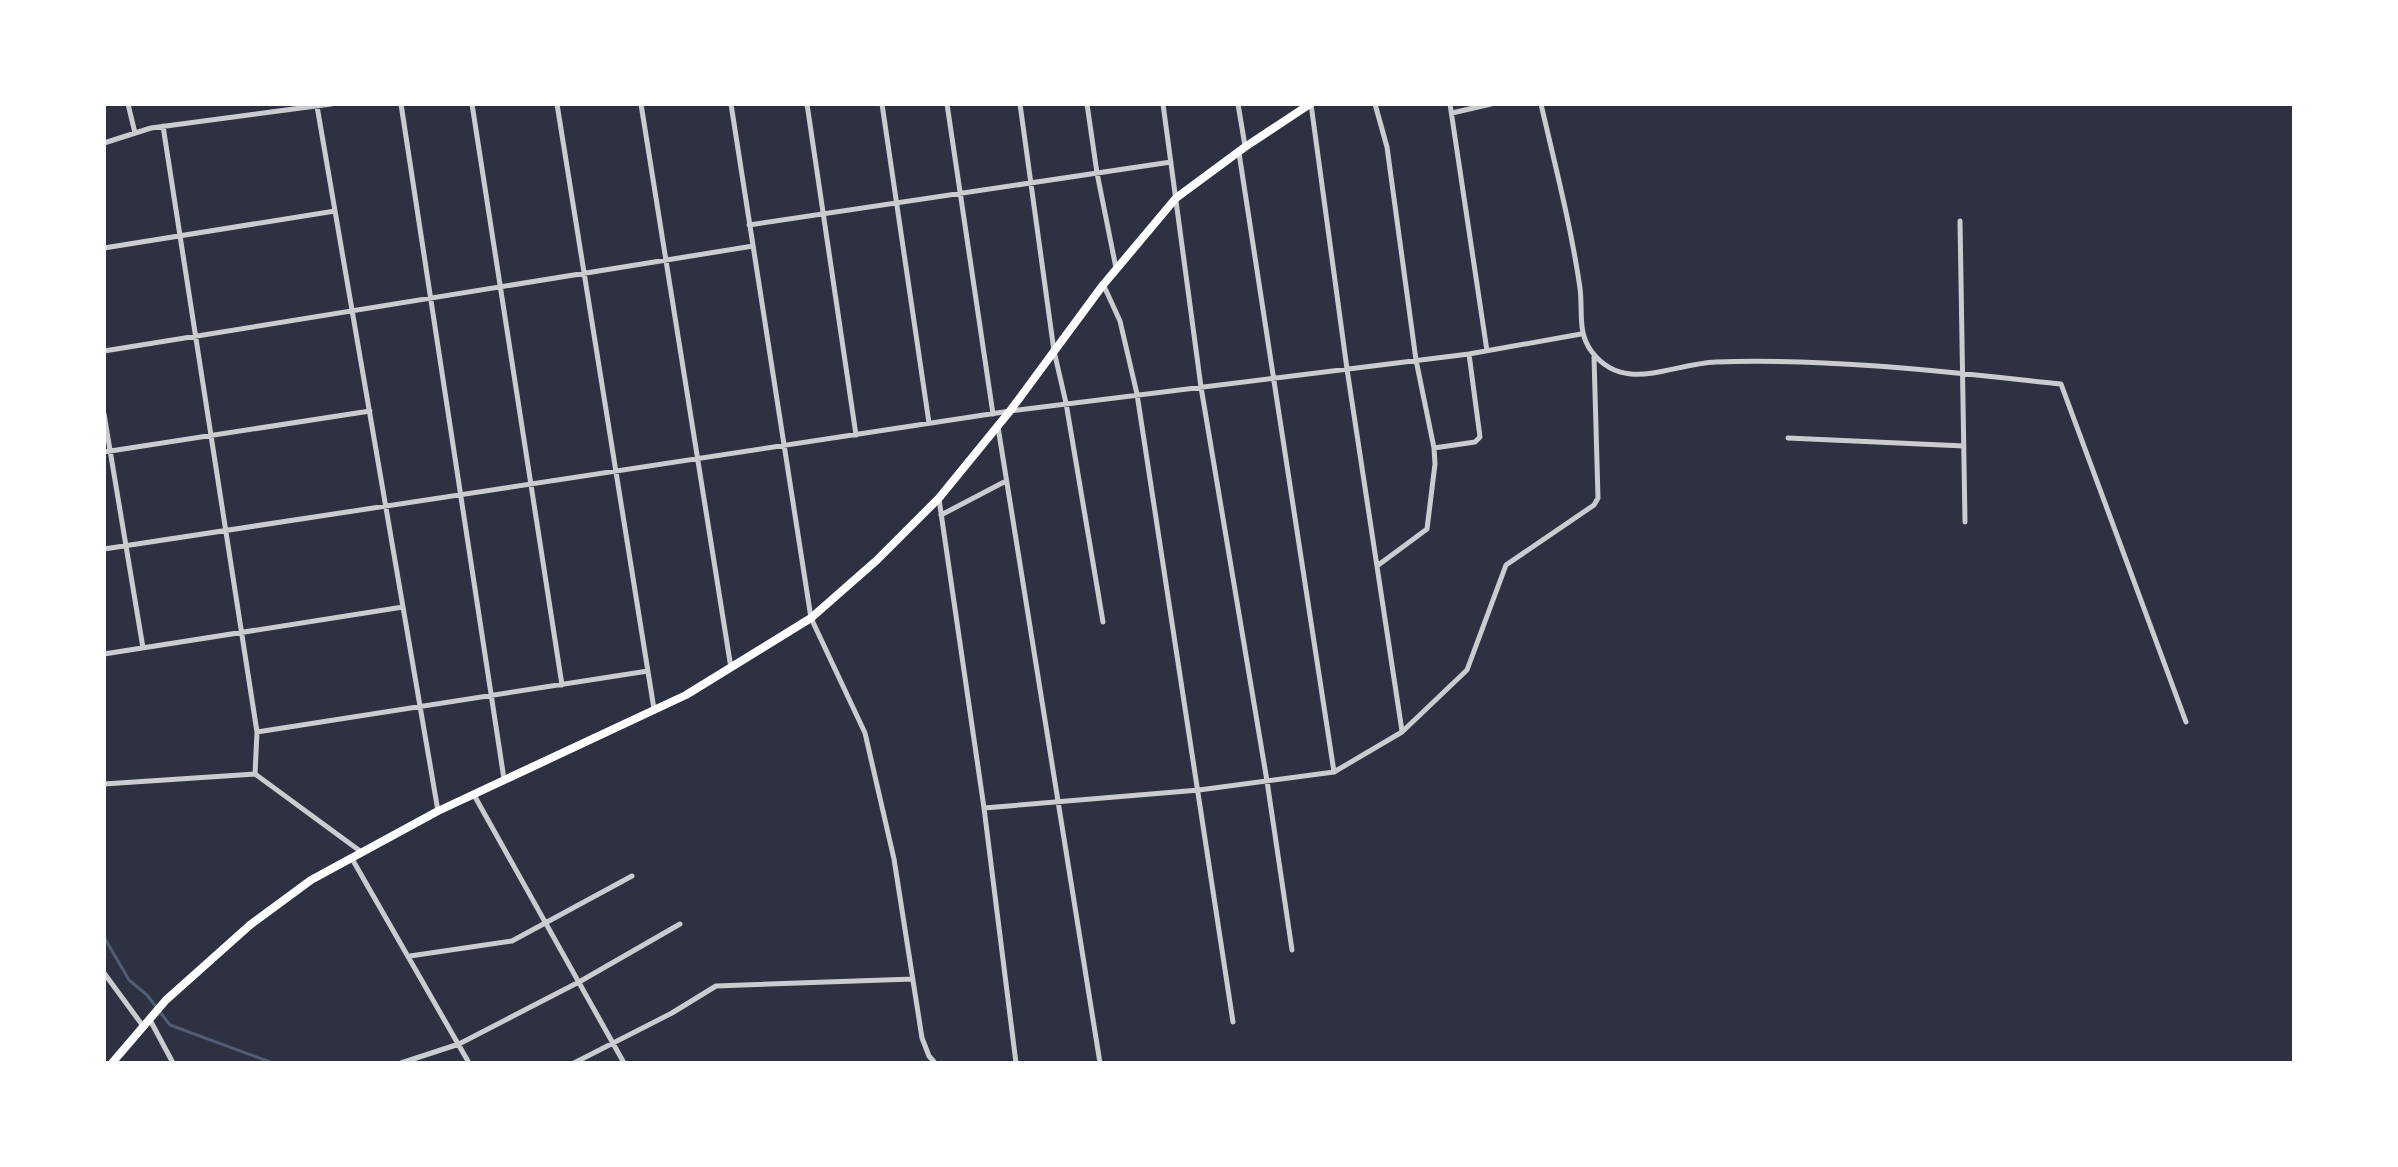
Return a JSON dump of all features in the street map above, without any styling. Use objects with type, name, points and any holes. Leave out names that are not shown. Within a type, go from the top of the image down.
[{"type":"main road","points":[[112,1063],[166,1000],[250,925],[311,880],[438,811],[654,710],[731,669],[811,618],[877,560],[939,498],[1010,411],[1103,285],[1176,198],[1242,149],[1311,104]]},
{"type":"street","points":[[128,104],[135,133]]},
{"type":"street","points":[[104,143],[163,126],[331,104]]},
{"type":"street","points":[[401,104],[504,780]]},
{"type":"street","points":[[472,104],[562,685]]},
{"type":"street","points":[[557,104],[654,710]]},
{"type":"street","points":[[641,104],[731,669]]},
{"type":"street","points":[[731,104],[811,618],[865,733],[894,859],[922,1038],[935,1063]]},
{"type":"street","points":[[807,104],[856,435]]},
{"type":"street","points":[[882,104],[929,423]]},
{"type":"street","points":[[947,104],[993,414]]},
{"type":"street","points":[[1020,104],[1054,351],[1066,403],[1103,622]]},
{"type":"street","points":[[1087,104],[1116,270]]},
{"type":"street","points":[[1163,104],[1201,387],[1292,950]]},
{"type":"street","points":[[1238,104],[1274,379],[1334,772]]},
{"type":"street","points":[[1311,104],[1402,732]]},
{"type":"street","points":[[1375,104],[1387,147],[1416,360],[1435,464],[1427,529],[1377,566]]},
{"type":"street","points":[[1450,104],[1487,351]]},
{"type":"street","points":[[1452,113],[1491,104]]},
{"type":"street","points":[[1541,104],[1580,289],[1581,334],[1594,356],[1612,372],[1631,376],[1696,363],[1778,360],[2061,384],[2186,722]]},
{"type":"street","points":[[317,106],[438,811]]},
{"type":"street","points":[[163,126],[257,732],[255,774]]},
{"type":"street","points":[[749,225],[1171,162]]},
{"type":"street","points":[[104,248],[335,211]]},
{"type":"street","points":[[1960,221],[1965,522]]},
{"type":"street","points":[[104,351],[753,246]]},
{"type":"street","points":[[1103,285],[1120,321],[1137,394],[1233,1022]]},
{"type":"street","points":[[104,549],[1010,411],[1469,354],[1581,334]]},
{"type":"street","points":[[1434,448],[1475,442],[1480,437],[1469,354]]},
{"type":"street","points":[[984,808],[1199,790],[1334,772],[1402,732],[1467,670],[1506,565],[1594,505],[1598,498],[1594,356]]},
{"type":"street","points":[[107,451],[370,411]]},
{"type":"street","points":[[104,414],[107,451],[143,648]]},
{"type":"street","points":[[998,426],[1100,1063]]},
{"type":"street","points":[[1788,438],[1964,446]]},
{"type":"street","points":[[941,515],[1006,481]]},
{"type":"street","points":[[939,498],[984,808],[1016,1063]]},
{"type":"street","points":[[104,654],[403,607]]},
{"type":"street","points":[[257,732],[648,671]]},
{"type":"street","points":[[104,784],[255,774],[360,851]]},
{"type":"street","points":[[474,794],[624,1063]]},
{"type":"street","points":[[351,857],[469,1063]]},
{"type":"street","points":[[410,956],[512,941],[632,876]]},
{"type":"street","points":[[401,1063],[459,1044],[579,982],[680,924]]},
{"type":"street","points":[[104,973],[149,1018],[173,1063]]},
{"type":"street","points":[[574,1063],[672,1013],[716,986],[913,979]]},
{"type":"waterway","points":[[104,937],[129,980],[147,995],[170,1025],[273,1063]]}]
